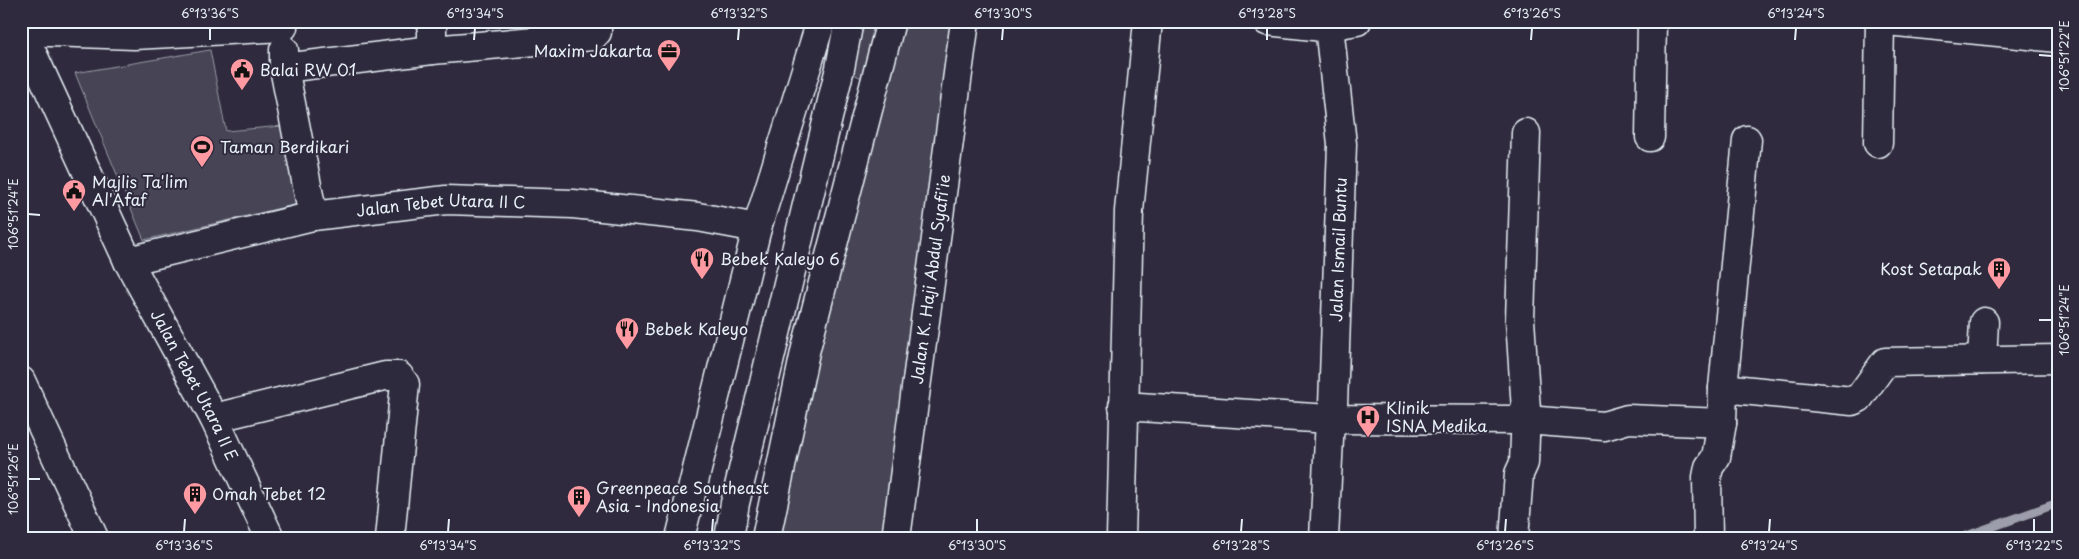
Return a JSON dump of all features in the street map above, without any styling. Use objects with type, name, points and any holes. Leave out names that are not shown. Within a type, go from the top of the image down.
[{"type":"street","points":[[432,21],[432,50]]},
{"type":"street","points":[[284,68],[432,50],[593,36],[597,32],[598,21]]},
{"type":"street","points":[[681,537],[757,228],[821,21]]},
{"type":"street","points":[[729,538],[735,503],[840,68],[849,21]]},
{"type":"street","points":[[766,538],[805,352],[891,21]]},
{"type":"street","name":"Jalan K. Haji Abdul Syafi'ie","points":[[896,538],[965,21]]},
{"type":"street","points":[[1121,538],[1128,211],[1148,21]]},
{"type":"street","points":[[1267,21],[1329,26],[1357,21]]},
{"type":"street","points":[[1650,137],[1652,21]]},
{"type":"street","points":[[1878,143],[1880,21]]},
{"type":"street","points":[[1887,21],[2058,38]]},
{"type":"street","points":[[22,31],[284,24],[284,68],[313,216]]},
{"type":"street","name":"Jalan Ismail Buntu","points":[[1324,538],[1330,419],[1333,406],[1342,144],[1329,26]]},
{"type":"street","name":"Jalan Tebet Utara II E","points":[[22,31],[128,260],[214,418],[270,538]]},
{"type":"street","points":[[1514,538],[1519,474],[1524,463],[1526,420],[1520,320],[1526,134]]},
{"type":"street","points":[[1708,538],[1707,477],[1709,467],[1716,456],[1722,423],[1723,388],[1747,140]]},
{"type":"street","name":"Jalan Tebet Utara II C","points":[[128,260],[313,216],[456,200],[573,204],[698,217],[757,228]]},
{"type":"street","points":[[1982,360],[1984,322]]},
{"type":"street","points":[[1723,388],[1852,401],[1859,398],[1884,362],[2058,359]]},
{"type":"street","points":[[214,418],[385,376],[399,376],[405,384],[390,538]]},
{"type":"street","points":[[21,381],[94,538]]},
{"type":"street","points":[[1123,406],[1330,419],[1526,420],[1604,426],[1628,419],[1722,423]]},
{"type":"shaded area","points":[[849,21],[965,21],[896,538],[766,538],[873,83],[840,68]]},
{"type":"shaded area","name":"Taman Berdikari","points":[[210,50],[226,131],[282,126],[298,204],[144,240],[75,73]]},
{"type":"waterway","points":[[1961,538],[2058,503]]},
{"type":"place","name":"Maxim Jakarta","points":[[669,72]]},
{"type":"place","name":"Balai RW 01","points":[[242,91]]},
{"type":"place","name":"Taman Berdikari","points":[[202,168]]},
{"type":"place","name":"Majlis Ta'lim Al'Afaf","points":[[74,212]]},
{"type":"place","name":"Bebek Kaleyo 6","points":[[702,280]]},
{"type":"place","name":"Kost Setapak","points":[[1999,290]]},
{"type":"place","name":"Bebek Kaleyo","points":[[627,350]]},
{"type":"place","name":"Klinik ISNA Medika","points":[[1368,438]]},
{"type":"place","name":"Omah Tebet 12","points":[[195,515]]},
{"type":"place","name":"Greenpeace Southeast Asia - Indonesia","points":[[579,518]]}]
